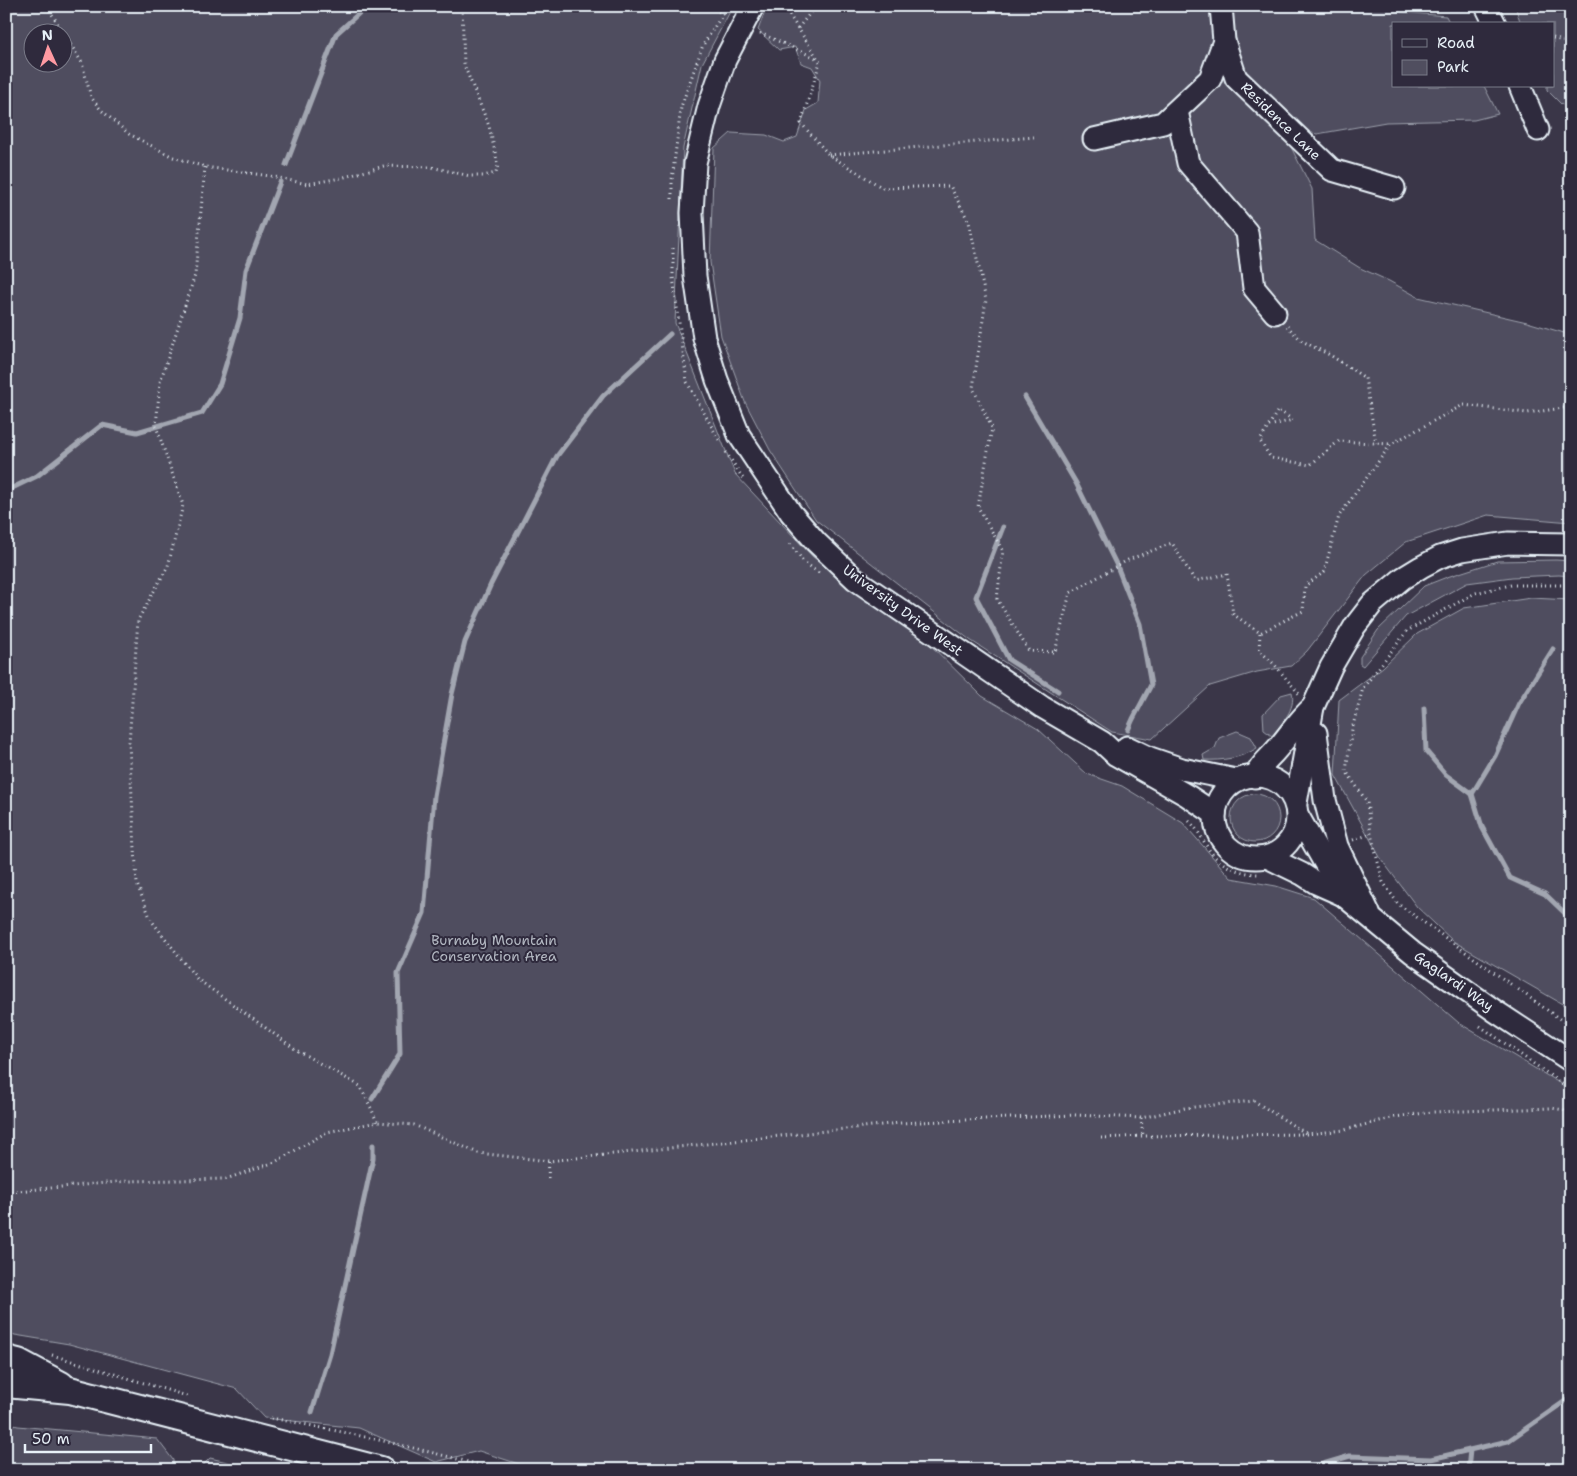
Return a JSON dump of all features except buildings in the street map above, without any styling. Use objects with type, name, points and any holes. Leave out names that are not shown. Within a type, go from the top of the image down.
[{"type":"main road","points":[[6,1359],[18,1362],[70,1390]]},
{"type":"main road","points":[[6,1384],[70,1390],[381,1470]]},
{"type":"street","name":"University Drive West","points":[[753,6],[725,60],[710,106],[695,163],[692,213],[695,276],[704,338],[716,380],[740,435],[791,513],[816,542],[855,579],[1042,707],[1102,742],[1116,755],[1188,796],[1214,814]]},
{"type":"street","name":"Residence Lane","points":[[1221,6],[1224,41],[1236,78],[1332,170],[1394,188]]},
{"type":"street","points":[[1486,6],[1494,22]]},
{"type":"street","points":[[1094,139],[1163,123],[1210,79],[1224,41]]},
{"type":"street","points":[[1521,88],[1538,130]]},
{"type":"street","points":[[1177,110],[1188,163],[1247,232],[1254,288],[1275,313]]},
{"type":"street","points":[[1306,700],[1296,830],[1290,842],[1267,866],[1254,858],[1242,856],[1230,849],[1221,839],[1216,827],[1214,814],[1221,794],[1245,778],[1276,750],[1300,718],[1306,700],[1331,666],[1355,626],[1372,604],[1403,578],[1440,557],[1462,550],[1508,543],[1571,544]]},
{"type":"street","points":[[1306,700],[1319,760],[1325,800],[1337,846],[1372,920]]},
{"type":"street","name":"University Drive West","points":[[1102,742],[1123,746],[1182,769],[1245,778]]},
{"type":"street","points":[[1245,778],[1268,778],[1279,783],[1289,792],[1297,810]]},
{"type":"street","name":"Gaglardi Way","points":[[1297,810],[1343,895]]},
{"type":"street","name":"Gaglardi Way","points":[[1267,866],[1302,874],[1316,883],[1343,895],[1413,953],[1571,1061]]},
{"type":"path","points":[[47,6],[82,63],[91,97],[101,110],[129,134],[173,157],[205,167],[270,176],[307,184],[341,178],[384,166],[432,167],[470,176],[484,176],[496,173],[498,165],[489,126],[464,65],[462,6]]},
{"type":"path","points":[[710,6],[723,14]]},
{"type":"path","points":[[672,199],[672,180],[681,107],[703,45],[728,6]]},
{"type":"path","points":[[788,6],[786,10],[820,62],[801,123],[829,155],[883,188],[950,186],[968,222],[986,300],[973,388],[992,428],[978,507],[1002,551],[998,598],[1028,651],[1055,652],[1070,593],[1128,560],[1172,543],[1195,581],[1227,574],[1233,614],[1260,633]]},
{"type":"path","points":[[798,28],[816,6]]},
{"type":"path","points":[[743,25],[818,59]]},
{"type":"path","points":[[1554,38],[1571,44]]},
{"type":"path","points":[[829,155],[1034,137]]},
{"type":"path","points":[[205,167],[195,275],[160,382],[156,426],[183,505],[168,566],[138,620],[129,742],[137,884],[151,920],[197,979],[298,1051],[360,1086],[377,1122]]},
{"type":"path","points":[[673,248],[673,277],[687,382],[731,462],[748,485]]},
{"type":"path","points":[[1275,313],[1302,342],[1330,356],[1364,378],[1376,443]]},
{"type":"path","points":[[1260,633],[1303,611],[1305,586],[1324,572],[1339,516],[1391,444],[1464,405],[1527,413],[1571,407]]},
{"type":"path","points":[[1269,426],[1293,420],[1278,410],[1260,441],[1271,458],[1310,465],[1340,441],[1391,444]]},
{"type":"path","points":[[787,539],[804,562],[820,573]]},
{"type":"path","points":[[1571,585],[1511,585],[1475,594],[1406,631],[1363,688],[1352,728],[1346,771],[1367,802],[1371,834],[1383,882],[1398,904],[1571,1027]]},
{"type":"path","points":[[1260,633],[1260,650],[1306,700]]},
{"type":"path","points":[[1187,819],[1194,825],[1211,852],[1225,866],[1250,874],[1267,866]]},
{"type":"path","points":[[6,1192],[128,1181],[226,1179],[275,1162],[327,1132],[377,1122],[414,1125],[478,1153],[548,1161],[900,1123],[1074,1115],[1141,1118],[1185,1108],[1254,1100],[1307,1134]]},
{"type":"path","points":[[1101,1138],[1307,1134],[1345,1130],[1395,1117],[1432,1112],[1551,1108],[1571,1111]]},
{"type":"path","points":[[1141,1118],[1143,1136]]},
{"type":"path","points":[[548,1161],[548,1178]]},
{"type":"path","points":[[50,1354],[199,1400]]},
{"type":"path","points":[[263,1416],[426,1450],[498,1470]]},
{"type":"green space","name":"Burnaby Mountain Conservation Area","points":[[6,6],[733,6],[702,64],[683,148],[675,323],[735,474],[813,557],[911,626],[982,696],[1038,729],[1087,774],[1122,786],[1183,823],[1231,878],[1276,886],[1314,898],[1459,1023],[1571,1090],[1571,1470],[537,1470],[479,1451],[436,1462],[359,1428],[264,1418],[237,1389],[69,1344],[6,1332]]},
{"type":"green space","points":[[767,6],[1216,6],[1213,44],[1275,115],[1312,189],[1315,240],[1360,268],[1418,297],[1527,322],[1571,335],[1571,522],[1488,515],[1406,542],[1366,575],[1307,651],[1291,666],[1257,672],[1210,686],[1152,739],[1112,732],[970,640],[816,520],[770,450],[745,402],[721,336],[710,262],[714,148],[731,133],[766,135],[784,142],[797,137],[806,110],[818,103],[820,80],[812,67],[801,63],[795,47],[779,50],[758,30]]},
{"type":"green space","points":[[1235,6],[1388,6],[1402,12],[1446,16],[1449,22],[1392,22],[1392,88],[1485,88],[1498,114],[1474,120],[1386,122],[1317,134],[1291,128],[1236,59],[1233,13]]},
{"type":"green space","points":[[1515,6],[1571,6],[1571,109],[1561,104],[1547,90],[1547,88],[1554,88],[1554,22],[1520,22]]},
{"type":"green space","points":[[1497,561],[1571,561],[1571,576],[1512,577],[1467,583],[1406,616],[1363,666],[1360,664],[1360,657],[1378,630],[1424,586]]},
{"type":"green space","points":[[1531,598],[1571,600],[1571,1009],[1453,941],[1417,907],[1381,859],[1335,775],[1339,700],[1383,667],[1417,634],[1464,608]]},
{"type":"green space","points":[[1292,692],[1293,698],[1290,710],[1272,736],[1264,730],[1263,714],[1281,695]]},
{"type":"green space","points":[[1237,731],[1251,737],[1257,748],[1232,758],[1204,760],[1203,755],[1215,748],[1219,738]]},
{"type":"green space","points":[[1255,794],[1264,796],[1272,801],[1277,809],[1279,818],[1277,827],[1272,835],[1264,840],[1255,842],[1246,840],[1238,835],[1233,827],[1231,818],[1233,809],[1238,801],[1246,796]]},
{"type":"green space","points":[[6,1423],[18,1426],[157,1439],[173,1460],[173,1470],[6,1470]]},
{"type":"green space","points":[[210,1458],[262,1470],[198,1470]]},
{"type":"waterway","points":[[286,165],[336,34],[367,6]]},
{"type":"waterway","points":[[6,491],[37,476],[102,425],[137,432],[202,413],[220,384],[240,318],[246,270],[280,182]]},
{"type":"waterway","points":[[372,1099],[400,1054],[398,973],[424,913],[434,796],[452,694],[465,642],[491,584],[557,456],[603,396],[670,334]]},
{"type":"waterway","points":[[1025,397],[1076,483],[1117,566],[1140,624],[1151,685],[1128,730]]},
{"type":"waterway","points":[[1003,527],[976,597],[1009,660],[1058,691]]},
{"type":"waterway","points":[[1472,794],[1495,756],[1519,703],[1553,649]]},
{"type":"waterway","points":[[1424,708],[1426,751],[1446,775],[1472,794],[1482,827],[1510,878],[1545,894],[1571,919]]},
{"type":"waterway","points":[[312,1412],[330,1354],[373,1158],[373,1145]]},
{"type":"waterway","points":[[1303,1470],[1350,1456],[1431,1459],[1508,1441],[1571,1397]]},
{"type":"waterway","points":[[1468,1470],[1470,1450]]}]
